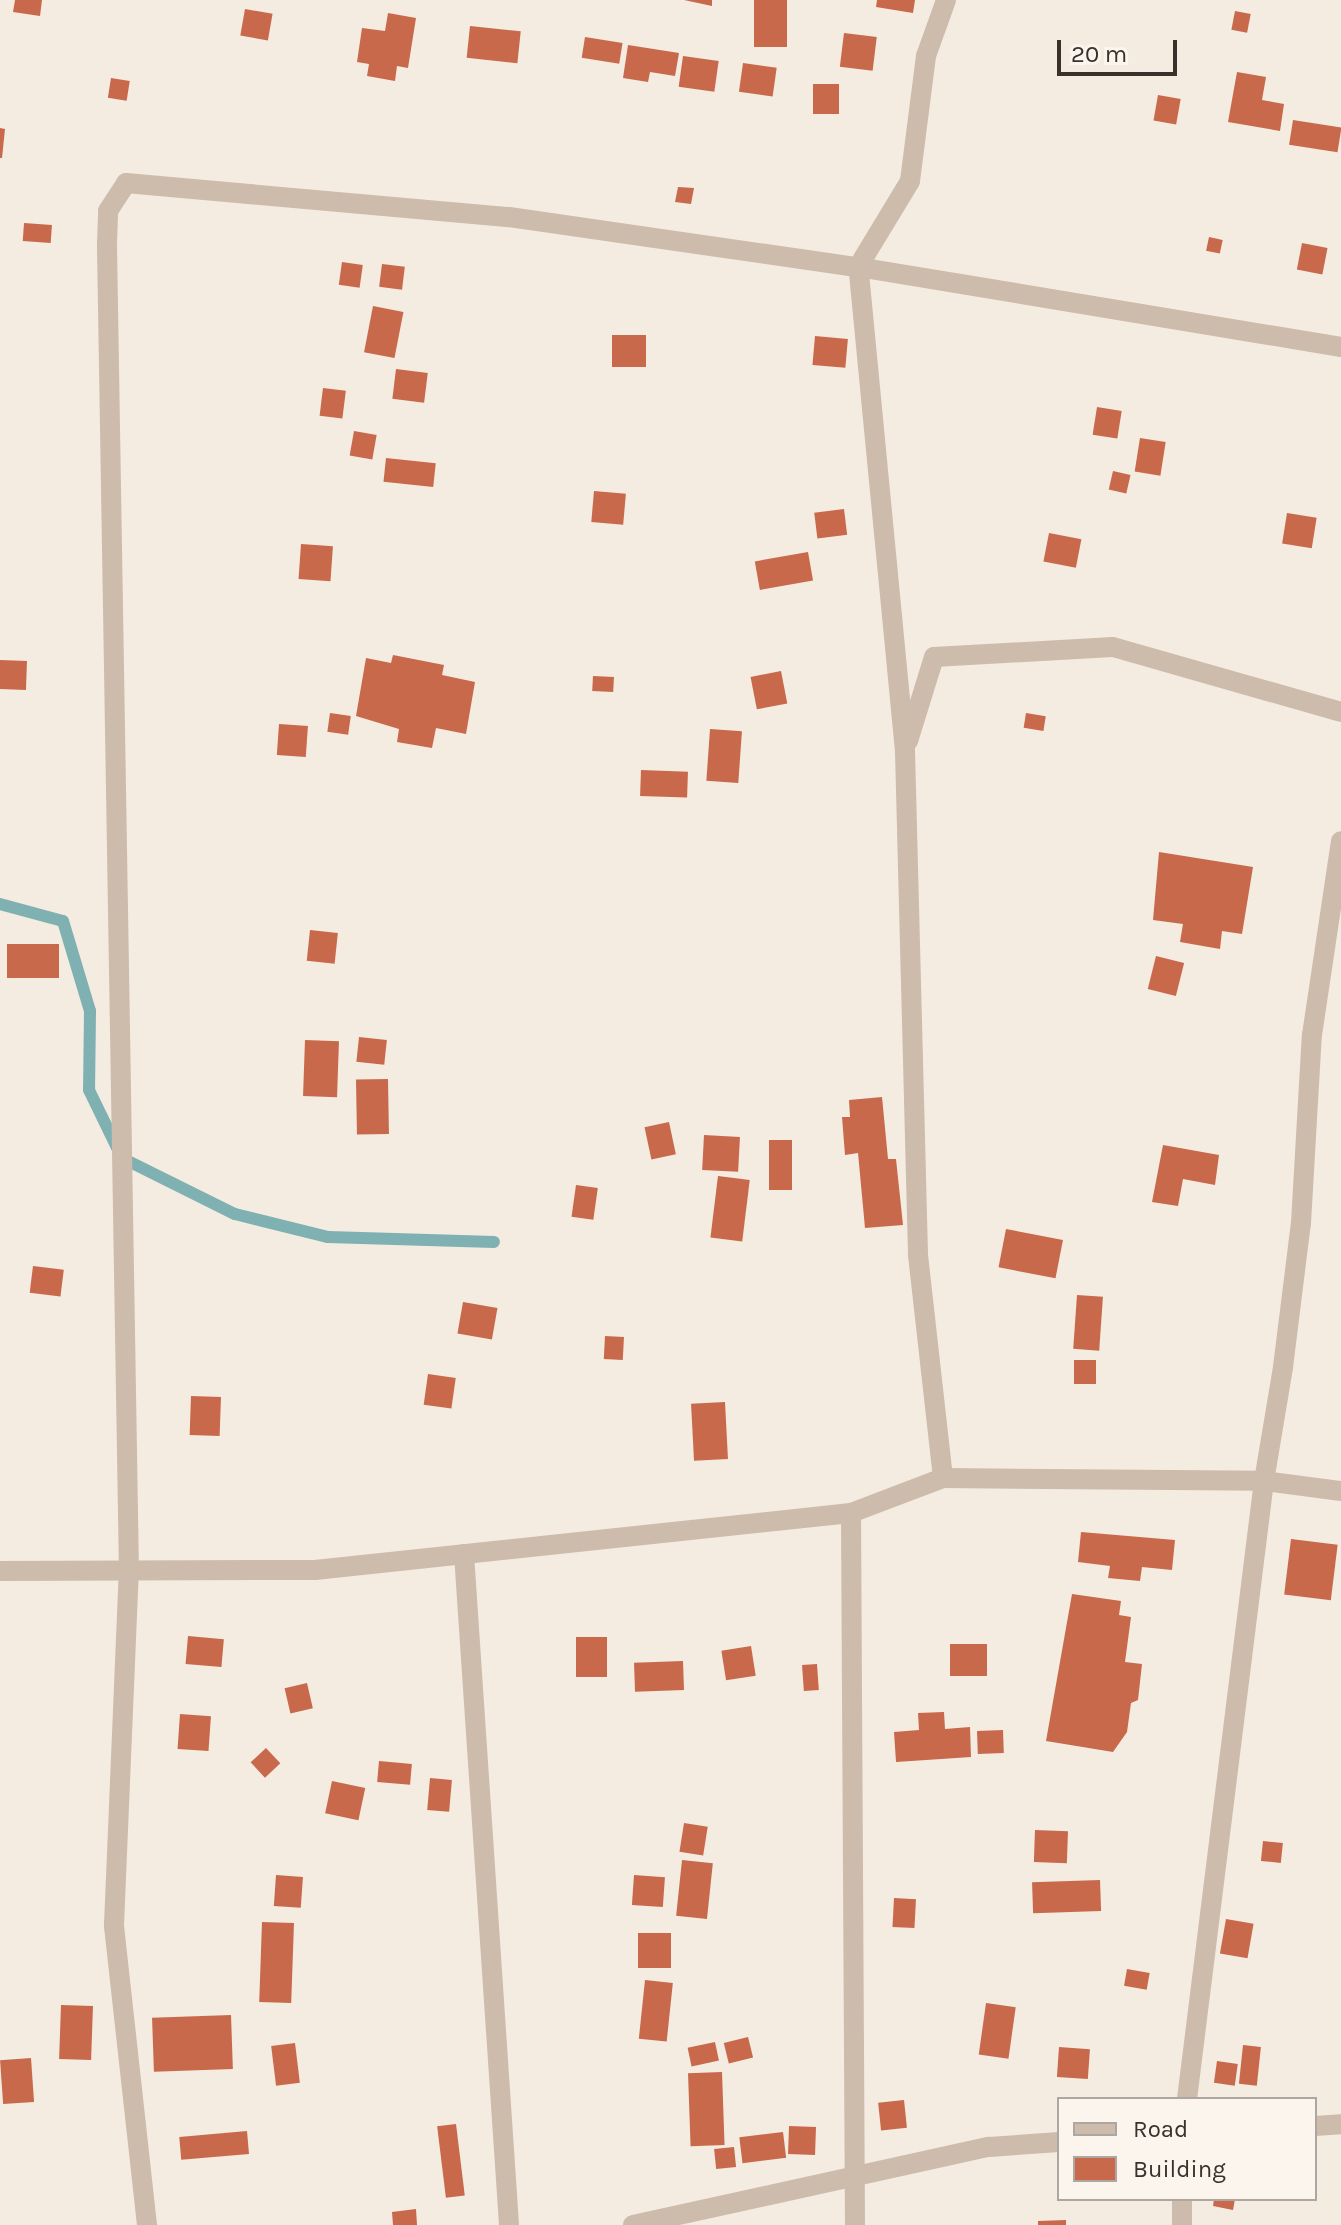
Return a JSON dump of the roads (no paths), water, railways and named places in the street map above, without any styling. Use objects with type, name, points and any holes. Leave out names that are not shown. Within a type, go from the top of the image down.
[{"type":"street","points":[[943,1478],[918,1254],[905,751],[858,267],[910,181],[926,56],[946,0]]},
{"type":"street","points":[[147,2225],[114,1925],[129,1573],[108,211],[126,183],[147,183],[509,217],[858,267],[1341,347]]},
{"type":"street","points":[[905,751],[934,657],[1113,647],[1341,712]]},
{"type":"street","points":[[1187,2097],[1264,1481],[1301,1223],[1312,1035],[1341,841]]},
{"type":"street","points":[[0,1571],[129,1573],[315,1570],[851,1513],[943,1478],[1264,1481],[1341,1491]]},
{"type":"street","points":[[851,1513],[852,2180],[855,2225]]},
{"type":"street","points":[[464,1554],[509,2225]]},
{"type":"street","points":[[1317,2126],[1341,2124]]},
{"type":"street","points":[[633,2225],[852,2180],[989,2147],[1057,2142]]},
{"type":"street","points":[[1182,2201],[1182,2225]]},
{"type":"waterway","points":[[0,904],[63,921],[90,1011],[89,1090],[122,1158],[235,1214],[328,1237],[494,1242]]}]
